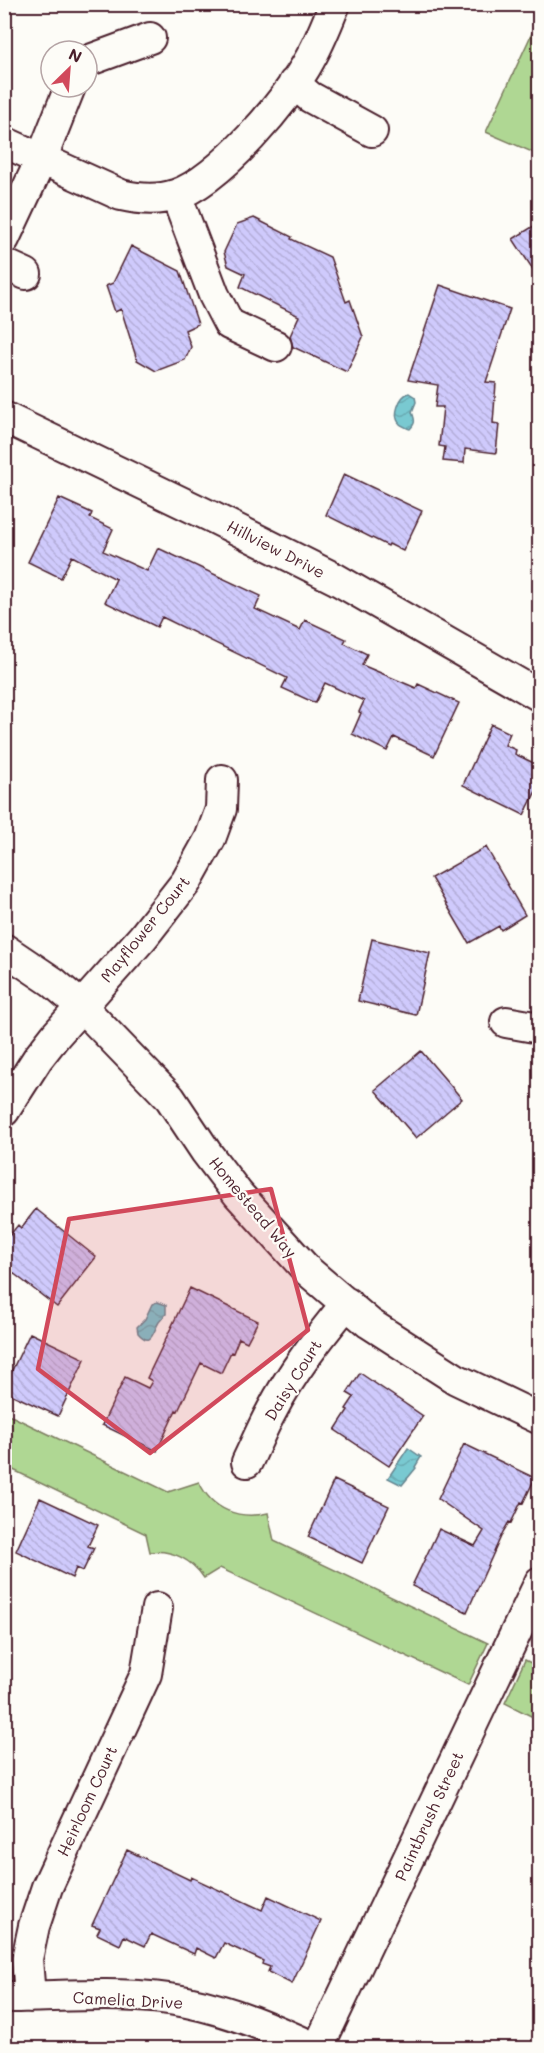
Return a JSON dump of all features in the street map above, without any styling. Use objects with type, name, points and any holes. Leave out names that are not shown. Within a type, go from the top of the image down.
[{"type":"street","points":[[4,142],[121,195],[138,199],[177,195],[212,175],[271,113],[310,60],[335,4]]},
{"type":"street","points":[[99,57],[150,38]]},
{"type":"street","points":[[294,83],[310,97],[372,131]]},
{"type":"street","points":[[4,239],[41,160],[64,99]]},
{"type":"street","points":[[177,195],[214,295],[229,324],[276,346]]},
{"type":"street","name":"Hillview Drive","points":[[4,417],[336,579],[540,696]]},
{"type":"street","name":"Mayflower Court","points":[[4,1111],[38,1058],[143,937],[186,882],[210,839],[221,809],[222,780]]},
{"type":"street","name":"Homestead Way","points":[[4,949],[53,982],[81,1006],[170,1098],[206,1152],[238,1194],[308,1271],[369,1323],[456,1379],[540,1419]]},
{"type":"street","points":[[506,1022],[540,1028]]},
{"type":"street","name":"Daisy Court","points":[[247,1462],[271,1412],[291,1378],[324,1330],[347,1303]]},
{"type":"street","name":"Paintbrush Street","points":[[316,2049],[540,1582]]},
{"type":"street","name":"Heirloom Court","points":[[17,1997],[34,1926],[47,1887],[146,1674],[157,1608]]},
{"type":"street","name":"Camelia Drive","points":[[17,1997],[127,1996],[185,2002],[227,2012],[316,2049]]},
{"type":"highlighted area","points":[[271,1189],[308,1330],[150,1453],[38,1369],[69,1219]]},
{"type":"green space","points":[[539,18],[540,155],[486,132]]},
{"type":"green space","points":[[5,1413],[168,1492],[199,1482],[211,1500],[228,1511],[247,1515],[268,1513],[274,1541],[488,1643],[468,1685],[220,1568],[204,1578],[194,1566],[181,1557],[166,1552],[150,1552],[146,1534],[5,1466]]},
{"type":"green space","points":[[525,1660],[539,1667],[539,1720],[505,1703]]},
{"type":"water","points":[[409,393],[415,397],[416,402],[412,412],[414,423],[410,429],[400,424],[397,416],[402,398]]},
{"type":"water","points":[[157,1302],[166,1305],[166,1314],[159,1322],[152,1337],[146,1339],[138,1333],[137,1327],[145,1319],[152,1304]]},
{"type":"water","points":[[408,1448],[421,1457],[416,1468],[402,1485],[388,1478]]},
{"type":"building","points":[[254,218],[330,257],[346,302],[350,300],[363,337],[347,372],[293,347],[290,336],[299,316],[240,287],[245,274],[228,266],[224,252],[237,224]]},
{"type":"building","points":[[540,222],[540,280],[513,239]]},
{"type":"building","points":[[131,246],[180,271],[198,324],[185,330],[191,347],[185,360],[156,371],[137,360],[121,309],[115,312],[106,286],[113,283]]},
{"type":"building","points":[[440,285],[510,309],[486,382],[496,383],[493,423],[499,424],[496,453],[465,449],[464,463],[443,461],[445,447],[439,446],[443,407],[435,407],[438,385],[408,380]]},
{"type":"building","points":[[344,474],[422,511],[403,551],[389,544],[388,546],[326,515]]},
{"type":"building","points":[[59,498],[92,513],[90,518],[113,529],[103,551],[147,571],[158,548],[261,596],[255,609],[300,630],[305,620],[346,639],[344,643],[367,654],[362,665],[416,688],[418,684],[459,703],[434,756],[394,737],[387,751],[352,734],[364,701],[325,683],[315,703],[282,688],[287,678],[162,617],[157,627],[105,602],[116,579],[72,556],[61,578],[28,562]]},
{"type":"building","points":[[491,724],[510,733],[505,745],[516,750],[515,754],[540,766],[540,783],[524,815],[463,785]]},
{"type":"building","points":[[486,847],[525,915],[501,930],[499,926],[469,943],[431,878]]},
{"type":"building","points":[[372,939],[430,953],[416,1015],[358,1001]]},
{"type":"building","points":[[421,1051],[462,1099],[416,1138],[375,1090]]},
{"type":"building","points":[[36,1209],[96,1257],[57,1307],[4,1266],[4,1242],[18,1225],[21,1228]]},
{"type":"building","points":[[190,1288],[258,1321],[247,1342],[239,1338],[221,1373],[201,1363],[157,1451],[102,1425],[125,1377],[148,1388],[152,1381],[147,1378]]},
{"type":"building","points":[[30,1333],[85,1359],[58,1416],[4,1391]]},
{"type":"building","points":[[360,1373],[423,1416],[389,1466],[335,1430],[354,1397],[347,1393]]},
{"type":"building","points":[[464,1444],[535,1478],[523,1503],[521,1502],[511,1523],[509,1522],[503,1532],[467,1612],[412,1586],[439,1529],[475,1546],[484,1531],[438,1499]]},
{"type":"building","points":[[334,1480],[389,1506],[362,1563],[308,1537]]},
{"type":"building","points":[[40,1498],[98,1525],[88,1546],[94,1548],[83,1571],[76,1568],[72,1578],[16,1551]]},
{"type":"building","points":[[127,1850],[190,1880],[191,1877],[262,1910],[268,1896],[321,1921],[292,1984],[268,1972],[270,1967],[262,1964],[263,1961],[224,1943],[216,1958],[196,1948],[194,1954],[151,1934],[145,1946],[124,1936],[120,1945],[97,1934],[100,1928],[92,1925]]}]
